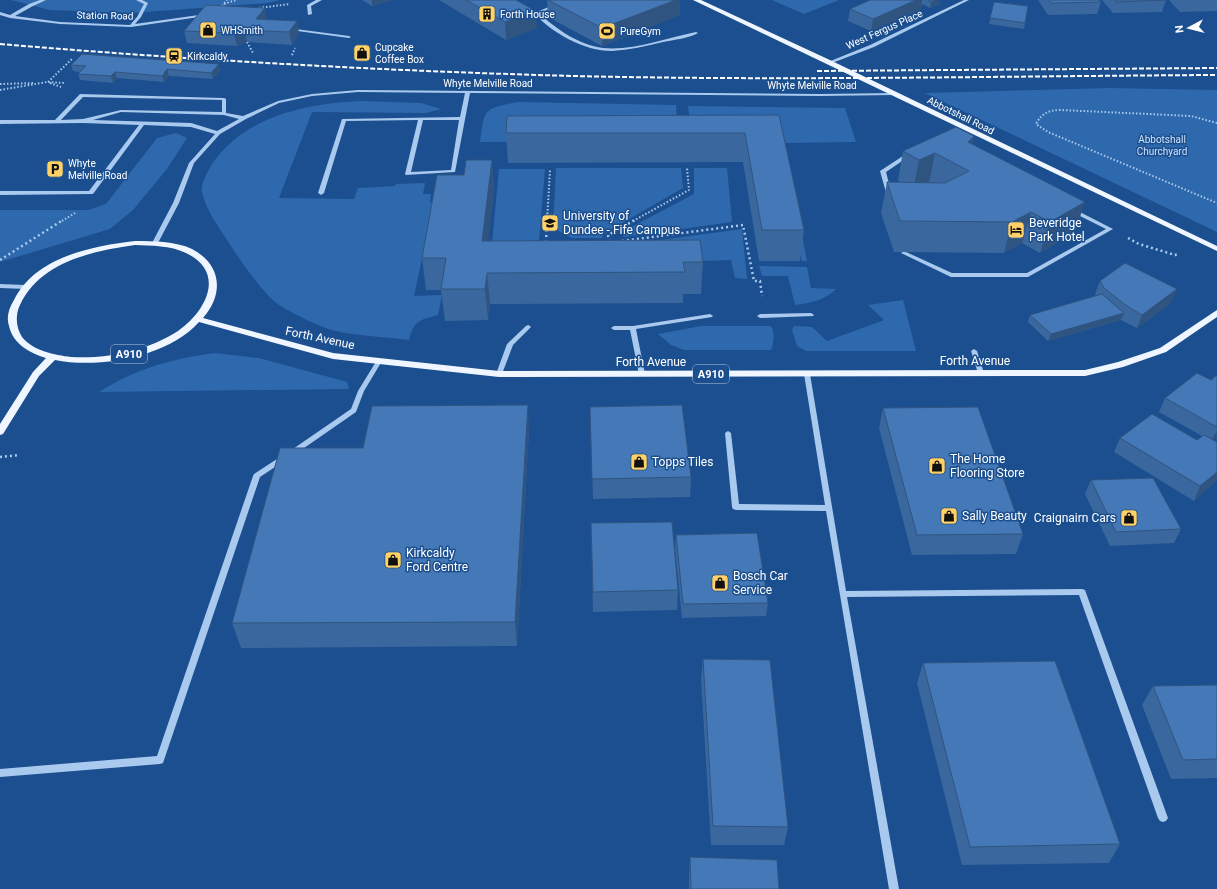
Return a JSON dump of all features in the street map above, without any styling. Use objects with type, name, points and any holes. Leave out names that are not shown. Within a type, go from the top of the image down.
[{"type":"main road","name":"Abbotshall Road","points":[[696,0],[830,62],[1217,249]]},
{"type":"main road","name":"A910","points":[[135,243],[155,243],[174,246],[189,252],[201,259],[210,269],[214,281],[213,293],[207,306],[197,319],[182,332],[164,342],[142,351],[120,357],[89,360],[74,360],[53,357],[35,351],[21,341],[14,329],[12,316],[16,302],[26,287],[55,265],[94,249],[135,243]]},
{"type":"main road","name":"Forth Avenue","points":[[197,319],[333,356],[499,374],[980,374],[1085,373],[1120,366],[1162,350],[1217,313]]},
{"type":"main road","points":[[0,432],[36,374],[53,357]]},
{"type":"street","points":[[10,17],[30,5],[44,0]]},
{"type":"street","points":[[131,26],[139,17],[146,3],[138,0]]},
{"type":"street","points":[[310,14],[309,5],[320,0]]},
{"type":"street","points":[[570,0],[536,13],[546,22],[574,41],[602,49],[628,47],[696,33]]},
{"type":"street","name":"West Fergus Place","points":[[830,62],[872,46],[967,0]]},
{"type":"street","name":"Station Road","points":[[0,13],[10,17],[60,23],[131,26],[214,14]]},
{"type":"street","points":[[283,28],[349,37]]},
{"type":"street","name":"Whyte Melville Road","points":[[155,243],[176,203],[192,163],[218,133],[244,118],[278,102],[312,95],[358,91],[812,95],[895,94]]},
{"type":"street","points":[[421,120],[408,174],[453,171],[468,92]]},
{"type":"street","points":[[58,121],[82,95],[224,99],[224,114]]},
{"type":"street","points":[[83,121],[121,111],[224,114],[244,118]]},
{"type":"street","points":[[321,193],[344,120],[421,120],[462,118]]},
{"type":"street","points":[[0,122],[83,121],[191,125],[218,133]]},
{"type":"street","points":[[0,192],[91,193],[143,123]]},
{"type":"street","points":[[889,199],[883,171],[914,151]]},
{"type":"street","points":[[1069,208],[1110,229]]},
{"type":"street","points":[[904,253],[952,277],[1028,275],[1110,229]]},
{"type":"street","points":[[0,286],[26,287]]},
{"type":"street","points":[[763,316],[811,315]]},
{"type":"street","points":[[614,328],[633,328],[710,316]]},
{"type":"street","points":[[499,374],[510,344],[528,327]]},
{"type":"street","points":[[633,328],[642,374]]},
{"type":"street","points":[[974,351],[980,374]]},
{"type":"street","points":[[0,773],[160,760],[257,476],[354,410],[361,391],[379,361]]},
{"type":"street","points":[[807,374],[894,889]]},
{"type":"street","points":[[728,433],[736,507],[829,508]]},
{"type":"street","points":[[843,594],[1082,592],[1163,818]]},
{"type":"path","points":[[227,0],[223,4],[236,0]]},
{"type":"path","points":[[255,9],[281,4],[309,5]]},
{"type":"path","points":[[247,42],[253,53]]},
{"type":"path","points":[[47,82],[73,58]]},
{"type":"path","points":[[0,84],[47,82],[82,95]]},
{"type":"path","points":[[1217,123],[1191,116],[1048,110],[1040,116],[1036,124],[1048,132],[1217,203]]},
{"type":"path","points":[[602,243],[609,242],[608,235],[689,190],[687,168]]},
{"type":"path","points":[[546,245],[550,170]]},
{"type":"path","points":[[0,260],[75,213],[91,193]]},
{"type":"path","points":[[617,241],[743,225],[754,281],[760,281],[763,316]]},
{"type":"path","points":[[1110,229],[1139,244],[1175,255]]},
{"type":"path","points":[[0,457],[19,455]]},
{"type":"green space","points":[[11,0],[280,0],[267,3],[132,13],[50,10]]},
{"type":"green space","points":[[772,0],[839,0],[804,14]]},
{"type":"green space","name":"Abbotshall Churchyard","points":[[1109,88],[1217,90],[1217,232],[925,93]]},
{"type":"green space","points":[[359,101],[421,103],[441,109],[426,113],[312,112],[279,198],[354,199],[358,188],[425,183],[423,194],[431,194],[430,202],[434,203],[414,296],[442,295],[438,315],[419,322],[413,328],[409,340],[336,331],[323,327],[293,313],[274,301],[239,259],[217,225],[202,192],[203,182],[212,164],[241,134],[259,124],[297,110],[318,105]]},
{"type":"green space","points":[[517,102],[676,105],[678,140],[480,142],[483,122],[488,112],[492,109]]},
{"type":"green space","points":[[688,106],[845,108],[856,142],[784,143],[807,261],[802,261],[774,142],[692,140]]},
{"type":"green space","points":[[176,133],[187,138],[167,169],[133,210],[110,229],[0,262],[0,210],[88,210],[106,204],[157,138]]},
{"type":"green space","points":[[556,168],[681,168],[683,188],[603,234],[602,238],[572,238],[553,228]]},
{"type":"green space","points":[[694,168],[727,168],[732,222],[624,237],[620,233],[694,194]]},
{"type":"green space","points":[[499,169],[545,169],[539,240],[491,254]]},
{"type":"green space","points":[[742,229],[747,279],[735,278],[731,260],[703,261],[653,241]]},
{"type":"green space","points":[[759,266],[807,267],[811,288],[836,289],[823,298],[812,302],[795,305],[788,276],[762,276]]},
{"type":"green space","points":[[903,300],[916,351],[806,351],[797,346],[792,330],[794,326],[812,327],[827,341],[884,320],[868,305]]},
{"type":"green space","points":[[701,326],[771,326],[774,334],[772,347],[771,350],[684,350],[671,345],[658,334]]},
{"type":"green space","points":[[215,353],[259,358],[347,382],[349,389],[99,392],[127,377],[155,366],[170,361]]},
{"type":"building","points":[[466,0],[516,0],[536,11],[505,22]]},
{"type":"building","points":[[548,0],[676,0],[602,28]]},
{"type":"building","points":[[870,0],[916,0],[873,19],[850,9]]},
{"type":"building","points":[[1049,0],[1099,0],[1101,2],[1051,3]]},
{"type":"building","points":[[1115,0],[1166,0],[1116,2]]},
{"type":"building","points":[[994,2],[1028,6],[1025,23],[990,18]]},
{"type":"building","points":[[206,5],[265,8],[256,19],[297,21],[289,32],[244,30],[234,33],[184,31]]},
{"type":"building","points":[[82,54],[219,64],[211,73],[167,69],[162,76],[115,72],[111,76],[78,74],[86,66],[71,65]]},
{"type":"building","points":[[779,115],[804,230],[762,230],[745,133],[506,133],[507,116]]},
{"type":"building","points":[[956,127],[974,136],[968,142],[1085,202],[1050,222],[1031,212],[1012,222],[900,221],[887,182],[945,183],[969,171],[935,153],[919,160],[903,151]]},
{"type":"building","points":[[466,160],[492,160],[482,241],[700,240],[703,262],[683,262],[685,272],[487,273],[485,289],[441,289],[446,258],[422,258],[437,175],[464,175]]},
{"type":"building","points":[[1125,263],[1177,289],[1142,315],[1127,306],[1104,288],[1100,281]]},
{"type":"building","points":[[1102,294],[1124,313],[1051,334],[1030,315]]},
{"type":"building","points":[[1197,373],[1211,380],[1217,375],[1217,427],[1165,398]]},
{"type":"building","name":"Kirkcaldy Ford Centre","points":[[528,405],[515,622],[232,623],[280,448],[363,448],[372,406]]},
{"type":"building","name":"Topps Tiles","points":[[682,405],[691,477],[592,479],[590,407]]},
{"type":"building","points":[[978,407],[1023,534],[917,535],[883,408]]},
{"type":"building","points":[[1152,414],[1197,440],[1204,435],[1217,442],[1217,472],[1200,486],[1120,438]]},
{"type":"building","points":[[1153,478],[1181,529],[1116,532],[1091,480]]},
{"type":"building","points":[[672,522],[678,590],[593,592],[591,523]]},
{"type":"building","name":"Bosch Car Service","points":[[757,533],[768,603],[683,604],[676,535]]},
{"type":"building","points":[[703,659],[770,660],[788,827],[713,826]]},
{"type":"building","points":[[1055,661],[1120,844],[970,847],[923,663]]},
{"type":"building","points":[[1217,685],[1217,759],[1183,760],[1153,686]]},
{"type":"building","points":[[690,857],[777,860],[779,889],[691,889]]},
{"type":"railway","points":[[0,44],[287,64],[574,76],[816,78],[1217,75]]},
{"type":"railway","points":[[817,71],[1217,68]]},
{"type":"place","name":"Forth House","points":[[487,14]]},
{"type":"place","name":"WHSmith","points":[[208,30]]},
{"type":"place","name":"PureGym","points":[[607,31]]},
{"type":"place","name":"Cupcake Coffee Box","points":[[362,53]]},
{"type":"place","name":"Kirkcaldy","points":[[174,56]]},
{"type":"place","name":"Whyte Melville Road","points":[[55,169]]},
{"type":"place","name":"University of Dundee - Fife Campus","points":[[550,223]]},
{"type":"place","name":"Beveridge Park Hotel","points":[[1016,230]]},
{"type":"place","name":"Topps Tiles","points":[[639,462]]},
{"type":"place","name":"The Home Flooring Store","points":[[937,466]]},
{"type":"place","name":"Sally Beauty","points":[[949,516]]},
{"type":"place","name":"Craignairn Cars","points":[[1129,518]]},
{"type":"place","name":"Kirkcaldy Ford Centre","points":[[393,560]]},
{"type":"place","name":"Bosch Car Service","points":[[720,583]]}]
